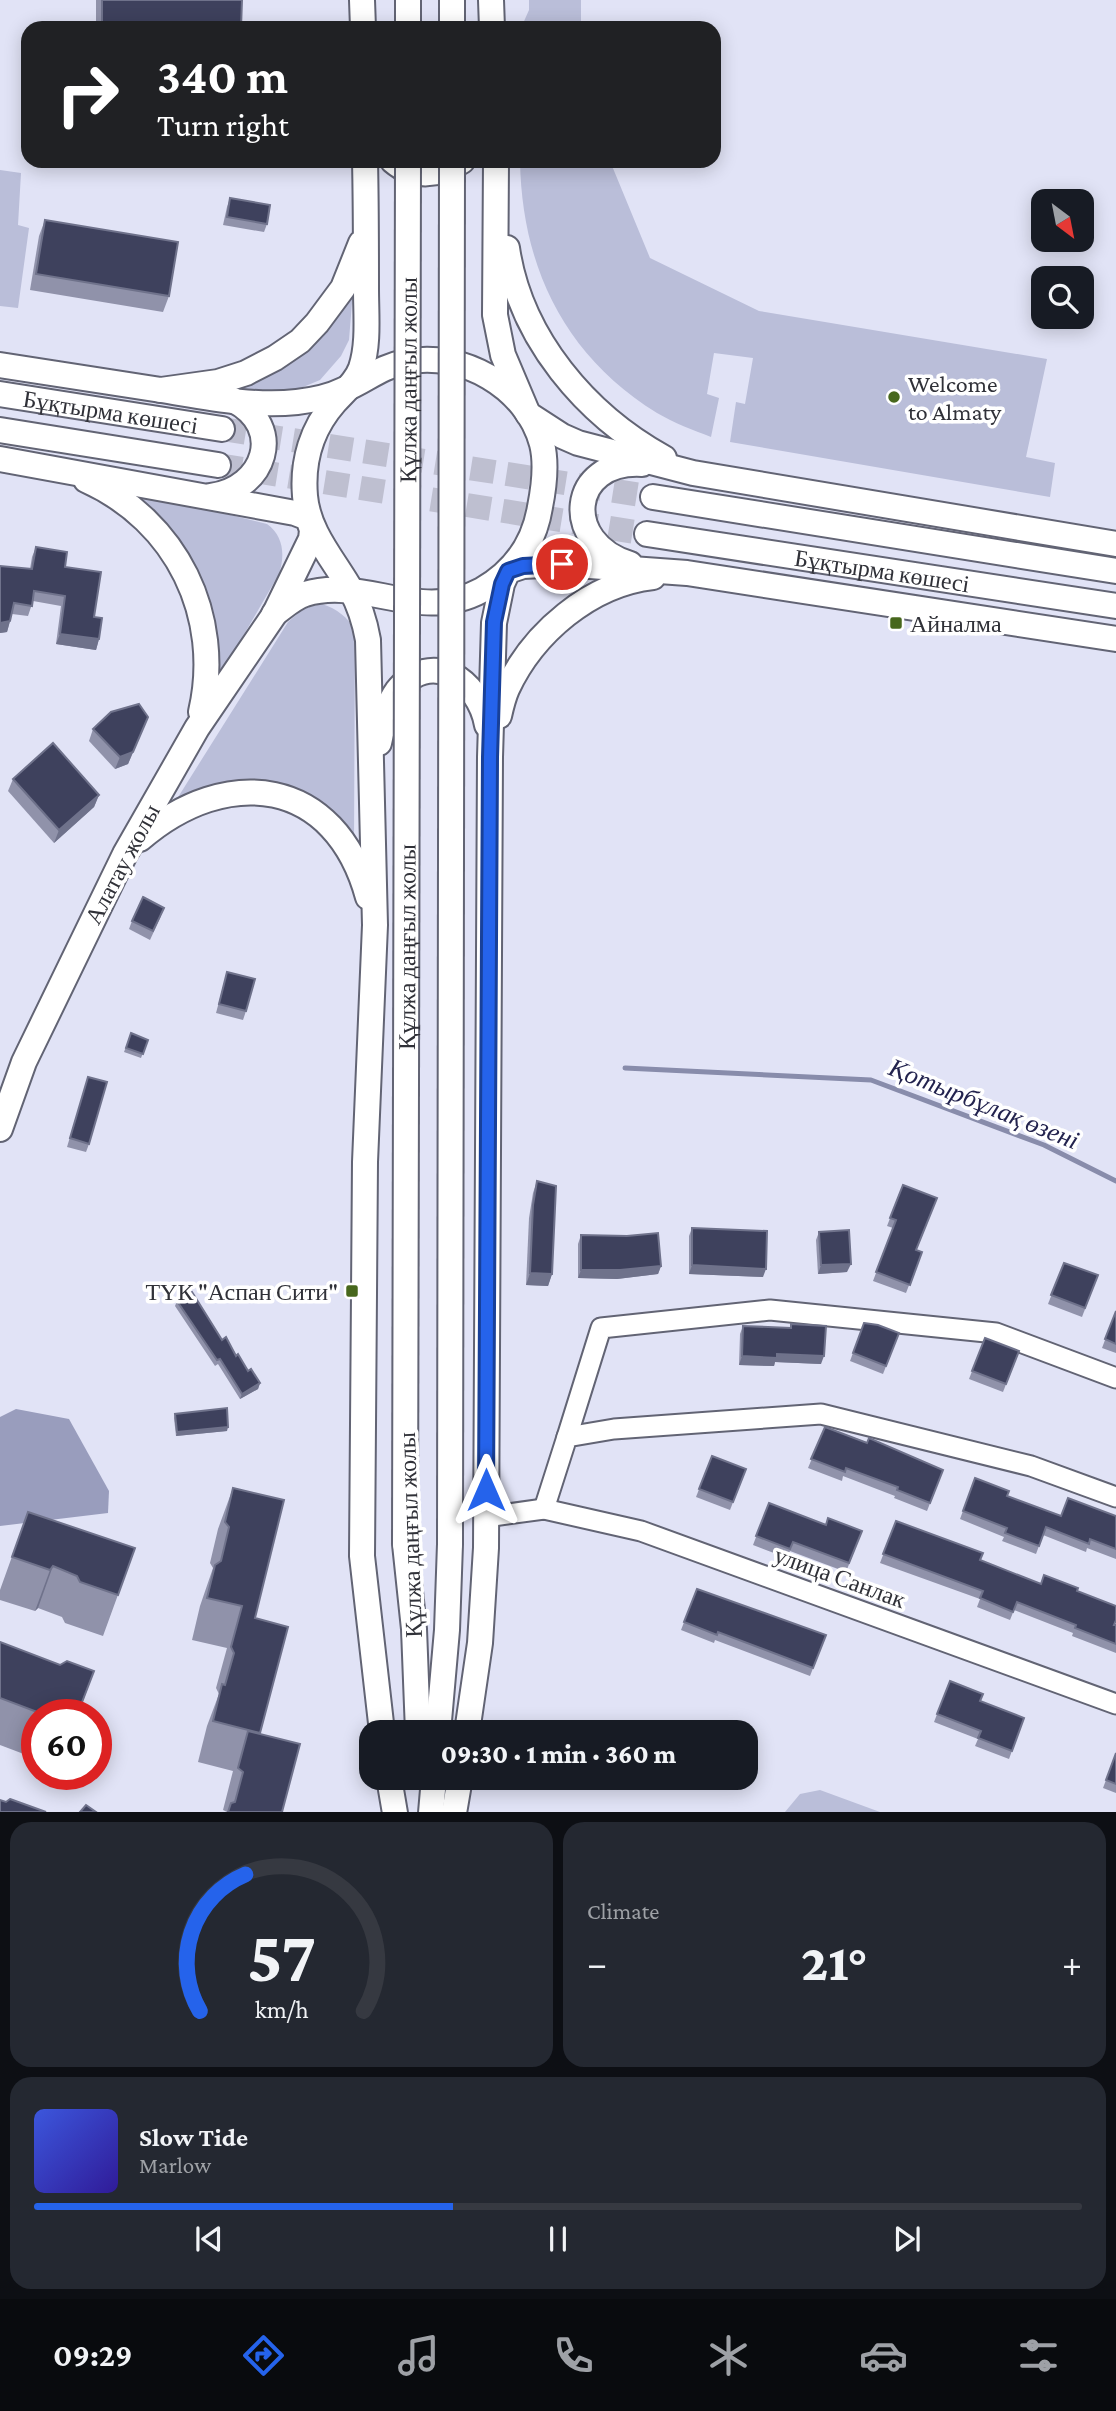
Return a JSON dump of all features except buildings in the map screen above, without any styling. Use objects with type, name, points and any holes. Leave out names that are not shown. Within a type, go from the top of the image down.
[{"type":"main road","points":[[362,0],[363,21]]},
{"type":"main road","points":[[408,0],[408,21]]},
{"type":"main road","points":[[452,0],[452,21]]},
{"type":"main road","points":[[491,0],[492,21]]},
{"type":"main road","points":[[365,168],[365,345],[356,379],[321,421],[309,450],[304,480],[311,522],[352,592],[364,619],[368,640],[375,925],[365,1162],[362,1556],[381,1720]]},
{"type":"main road","points":[[402,168],[417,174],[432,174],[451,168]]},
{"type":"main road","name":"Құлжа даңғыл жолы","points":[[408,168],[405,1544],[414,1629],[418,1720]]},
{"type":"main road","name":"Құлжа даңғыл жолы","points":[[439,1720],[447,1630],[450,1544],[452,168]]},
{"type":"main road","points":[[274,615],[305,594],[335,590],[427,603],[454,600],[480,591],[508,571],[528,548],[534,535],[543,491],[543,448],[503,355],[495,315],[497,173]]},
{"type":"main road","points":[[497,173],[510,268],[517,295],[544,346],[578,392],[602,414],[650,450],[683,470]]},
{"type":"main road","points":[[161,390],[218,382],[246,373],[300,341],[343,289],[366,229]]},
{"type":"main road","points":[[0,365],[274,404],[324,397],[346,390],[369,375],[408,361],[446,361],[463,365],[495,380],[509,391],[528,414],[562,436],[578,443],[683,470]]},
{"type":"main road","name":"Бұқтырма көшесі","points":[[0,394],[222,429]]},
{"type":"main road","points":[[210,496],[231,492],[246,482],[258,468],[263,452],[263,436],[257,421],[245,406],[233,400]]},
{"type":"main road","name":"Бұқтырма көшесі","points":[[0,430],[218,465]]},
{"type":"main road","points":[[0,458],[302,514],[311,522],[311,539],[274,615]]},
{"type":"main road","points":[[659,570],[615,560],[603,552],[588,532],[582,514],[584,495],[601,475],[616,467],[632,463],[683,470],[1116,544]]},
{"type":"main road","points":[[60,468],[102,487],[141,517],[160,536],[187,576],[202,617],[208,658],[207,684],[197,727]]},
{"type":"main road","name":"Бұқтырма көшесі","points":[[653,497],[1116,571]]},
{"type":"main road","name":"Бұқтырма көшесі","points":[[648,534],[1116,606]]},
{"type":"main road","points":[[329,556],[356,582],[390,598]]},
{"type":"main road","points":[[469,1720],[480,1643],[486,1517],[490,748],[494,622],[502,584],[508,571],[540,564],[687,573],[1116,639]]},
{"type":"main road","points":[[490,748],[507,690],[528,656],[555,623],[591,598],[628,582],[687,573]]},
{"type":"main road","name":"Алатау жолы","points":[[0,1129],[24,1062],[125,854],[197,727],[274,615]]},
{"type":"main road","points":[[372,790],[375,759],[390,702],[407,681],[419,675],[443,671],[464,682],[479,702],[486,719],[490,748]]},
{"type":"main road","points":[[125,854],[161,821],[197,803],[242,791],[281,794],[317,816],[343,841],[366,890],[375,925]]},
{"type":"main road","points":[[391,1790],[395,1812]]},
{"type":"main road","points":[[420,1790],[421,1812]]},
{"type":"main road","points":[[431,1812],[433,1790]]},
{"type":"main road","points":[[454,1812],[458,1790]]},
{"type":"street","points":[[486,1517],[544,1509],[601,1328],[770,1310],[996,1333],[1116,1378]]},
{"type":"street","points":[[567,1437],[614,1429],[821,1414],[1031,1466],[1116,1497]]},
{"type":"street","name":"улица Санлак","points":[[544,1509],[641,1531],[1116,1704]]},
{"type":"shaded area","points":[[529,0],[581,0],[581,21],[524,21],[529,10]]},
{"type":"shaded area","points":[[521,168],[613,168],[650,258],[759,311],[1047,359],[1026,457],[1055,463],[1050,497],[730,442],[736,402],[745,404],[753,358],[714,353],[707,394],[719,398],[711,437],[657,413],[597,365],[555,306],[540,273],[529,238]]},
{"type":"shaded area","points":[[0,170],[21,173],[18,225],[29,228],[18,308],[0,306]]},
{"type":"shaded area","points":[[354,278],[349,340],[341,356],[320,380],[291,392],[205,391],[236,382]]},
{"type":"shaded area","points":[[116,487],[267,524],[280,540],[282,560],[279,574],[213,688],[213,634]]},
{"type":"shaded area","points":[[322,604],[342,614],[355,631],[354,841],[316,803],[175,802],[288,622],[304,608]]},
{"type":"shaded area","points":[[16,1409],[69,1419],[109,1491],[108,1513],[0,1526],[0,1417]]},
{"type":"shaded area","points":[[820,1790],[880,1812],[785,1812],[800,1794]]},
{"type":"waterway","name":"Қотырбұлақ өзені","points":[[625,1068],[871,1080],[1044,1145],[1116,1181]]},
{"type":"tunnel","points":[[222,429],[653,497]]},
{"type":"tunnel","points":[[218,465],[647,534]]},
{"type":"place","name":"Welcome to Almaty","points":[[894,397]]},
{"type":"place","name":"Айналма","points":[[896,623]]},
{"type":"place","name":"ТҮК \"Аспан Сити\"","points":[[352,1291]]},
{"type":"route","points":[[486,1490],[490,757],[494,622],[496,605],[508,571],[523,566],[562,564]]}]
